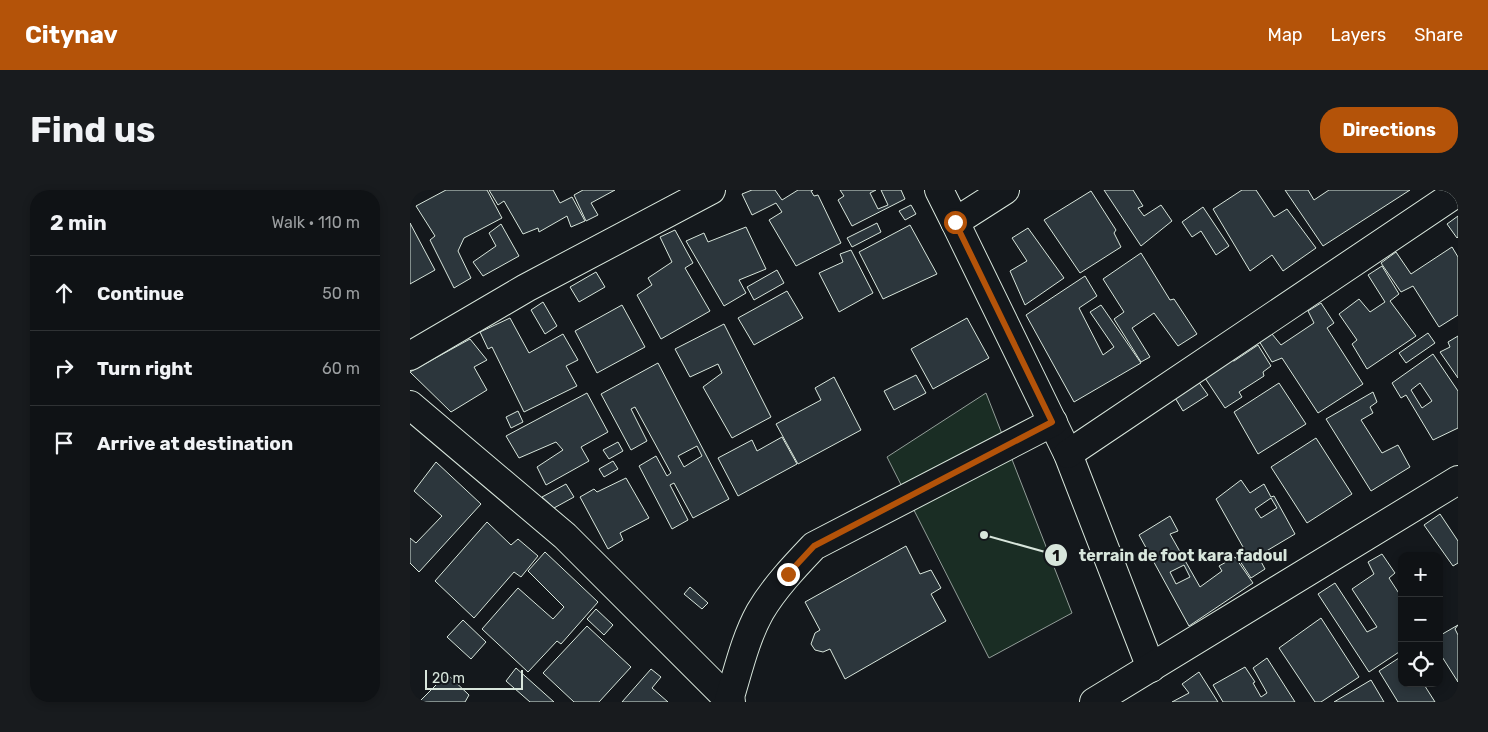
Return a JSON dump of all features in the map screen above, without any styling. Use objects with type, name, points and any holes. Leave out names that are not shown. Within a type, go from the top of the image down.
[{"type":"street","points":[[410,356],[526,288],[711,190]]},
{"type":"street","points":[[940,190],[1068,454],[1151,668]]},
{"type":"street","points":[[955,222],[1005,190]]},
{"type":"street","points":[[1068,454],[1458,192]]},
{"type":"street","points":[[410,405],[565,536],[730,701]]},
{"type":"street","points":[[730,701],[740,662],[760,612],[788,574],[814,546],[1052,422]]},
{"type":"street","points":[[1094,702],[1458,480]]},
{"type":"green space","points":[[986,393],[1072,613],[989,658],[887,457]]},
{"type":"building","points":[[446,190],[487,190],[502,218],[464,238],[458,251],[471,278],[454,288],[430,240],[435,236],[416,206]]},
{"type":"building","points":[[489,190],[553,190],[560,203],[572,197],[585,221],[571,227],[567,216],[539,232],[538,228],[523,234],[504,201],[498,205]]},
{"type":"building","points":[[583,190],[615,190],[591,203],[598,215],[586,221],[574,195]]},
{"type":"building","points":[[752,190],[775,190],[782,200],[798,190],[813,190],[811,191],[814,196],[818,195],[841,243],[796,266],[769,220],[782,212],[776,203],[752,215],[742,194]]},
{"type":"building","points":[[840,190],[876,190],[870,193],[878,209],[888,205],[881,190],[901,190],[905,199],[852,226],[838,200],[844,196]]},
{"type":"building","points":[[1104,190],[1133,190],[1143,206],[1138,208],[1144,216],[1161,205],[1172,221],[1141,246]]},
{"type":"building","points":[[1242,190],[1256,190],[1274,217],[1287,209],[1316,248],[1283,271],[1272,255],[1250,271],[1213,209]]},
{"type":"building","points":[[1285,190],[1308,190],[1314,200],[1329,190],[1410,190],[1323,246]]},
{"type":"building","points":[[1091,191],[1116,230],[1114,233],[1121,247],[1080,273],[1044,220]]},
{"type":"building","points":[[911,205],[916,214],[905,220],[899,211]]},
{"type":"building","points":[[1203,207],[1229,246],[1216,255],[1201,231],[1192,237],[1182,222]]},
{"type":"building","points":[[1458,216],[1458,237],[1457,238],[1447,224]]},
{"type":"building","points":[[410,223],[435,270],[410,284]]},
{"type":"building","points":[[877,223],[881,232],[852,247],[847,238]]},
{"type":"building","points":[[501,224],[519,256],[483,276],[473,262],[496,246],[489,233]]},
{"type":"building","points":[[910,225],[937,274],[883,299],[859,252]]},
{"type":"building","points":[[746,227],[766,269],[739,280],[746,293],[724,306],[686,241],[704,233],[708,242]]},
{"type":"building","points":[[1028,228],[1064,278],[1025,305],[1010,271],[1027,261],[1012,238]]},
{"type":"building","points":[[675,230],[693,263],[685,268],[710,311],[661,339],[637,295],[652,285],[648,278],[672,262],[660,237]]},
{"type":"building","points":[[1452,247],[1458,257],[1458,315],[1439,327],[1413,286],[1401,292],[1381,263],[1396,252],[1411,274]]},
{"type":"building","points":[[851,250],[873,293],[839,312],[819,273],[843,262],[840,254]]},
{"type":"building","points":[[1141,253],[1170,300],[1174,299],[1197,334],[1178,346],[1154,313],[1132,328],[1150,357],[1141,362],[1114,319],[1124,312],[1103,279]]},
{"type":"building","points":[[1382,266],[1399,294],[1390,301],[1416,336],[1367,369],[1352,344],[1357,340],[1339,314],[1359,299],[1370,312],[1385,302],[1368,275]]},
{"type":"building","points":[[777,270],[784,283],[754,300],[747,287]]},
{"type":"building","points":[[596,272],[605,287],[579,302],[570,287]]},
{"type":"building","points":[[1085,276],[1097,296],[1079,308],[1103,355],[1114,347],[1090,312],[1101,305],[1141,363],[1074,402],[1026,315]]},
{"type":"building","points":[[787,291],[803,318],[754,345],[738,318]]},
{"type":"building","points":[[543,302],[557,326],[545,334],[531,310]]},
{"type":"building","points":[[1321,303],[1334,323],[1327,328],[1363,384],[1318,413],[1282,358],[1272,362],[1259,341],[1272,334],[1281,345],[1314,323],[1308,311]]},
{"type":"building","points":[[622,305],[645,347],[597,373],[575,331]]},
{"type":"building","points":[[510,318],[529,353],[563,334],[578,360],[566,366],[577,386],[524,412],[492,347],[488,349],[480,332]]},
{"type":"building","points":[[967,318],[989,358],[933,389],[911,349]]},
{"type":"building","points":[[724,324],[771,417],[732,438],[703,387],[722,373],[718,364],[690,377],[675,349]]},
{"type":"building","points":[[1428,333],[1435,343],[1406,363],[1399,353]]},
{"type":"building","points":[[1458,336],[1458,378],[1440,352],[1450,347],[1448,342]]},
{"type":"building","points":[[470,339],[487,360],[474,367],[487,390],[451,412],[410,372]]},
{"type":"building","points":[[1258,345],[1271,366],[1263,372],[1264,376],[1239,392],[1242,397],[1225,408],[1203,375],[1228,359],[1234,361]]},
{"type":"building","points":[[1433,354],[1458,391],[1458,428],[1433,440],[1406,395],[1401,398],[1392,383]],"holes":[[[1420,383],[1432,401],[1422,408],[1411,390]]]},
{"type":"building","points":[[658,363],[729,499],[693,518],[674,483],[670,485],[688,520],[672,529],[639,466],[656,456],[667,476],[671,473],[635,407],[631,409],[647,441],[631,450],[601,394]],"holes":[[[697,446],[702,456],[684,467],[678,456]]]},
{"type":"building","points":[[916,375],[926,393],[894,410],[884,391]]},
{"type":"building","points":[[834,377],[861,430],[798,464],[776,424],[821,400],[815,388]]},
{"type":"building","points":[[1198,381],[1208,395],[1183,411],[1174,396]]},
{"type":"building","points":[[1279,383],[1306,424],[1258,454],[1234,412]]},
{"type":"building","points":[[1373,392],[1377,402],[1370,407],[1373,413],[1361,420],[1382,453],[1398,445],[1410,467],[1371,491],[1326,419]]},
{"type":"building","points":[[587,393],[608,432],[581,447],[589,461],[546,485],[537,467],[563,450],[556,442],[519,458],[506,436]]},
{"type":"building","points":[[518,411],[523,422],[511,428],[506,417]]},
{"type":"building","points":[[782,437],[797,464],[738,496],[718,458],[752,440],[757,451]]},
{"type":"building","points":[[1316,438],[1352,494],[1307,523],[1271,467]]},
{"type":"building","points":[[618,442],[623,451],[609,459],[603,450]]},
{"type":"building","points":[[613,461],[618,469],[604,477],[599,469]]},
{"type":"building","points":[[436,462],[481,504],[419,572],[410,563],[410,538],[416,543],[442,516],[414,491]]},
{"type":"building","points":[[626,478],[649,518],[620,533],[623,540],[608,549],[580,497],[594,489],[597,492]]},
{"type":"building","points":[[1241,480],[1250,493],[1264,484],[1271,497],[1274,496],[1295,534],[1258,556],[1265,569],[1251,578],[1236,555],[1243,547],[1216,499]],"holes":[[[1271,498],[1277,508],[1261,518],[1255,509]]]},
{"type":"building","points":[[566,484],[574,497],[554,508],[542,497]]},
{"type":"building","points":[[1440,514],[1458,541],[1458,563],[1453,566],[1424,525]]},
{"type":"building","points":[[1170,516],[1178,531],[1170,534],[1200,587],[1222,571],[1219,566],[1235,557],[1253,583],[1189,626],[1139,535]],"holes":[[[1184,565],[1190,577],[1176,584],[1170,572]]]},
{"type":"building","points":[[487,522],[511,545],[518,539],[538,556],[521,577],[514,572],[474,618],[435,581]]},
{"type":"building","points":[[906,546],[920,574],[931,570],[941,588],[931,594],[946,621],[845,679],[830,649],[823,652],[815,650],[811,644],[815,633],[820,630],[805,602]]},
{"type":"building","points":[[545,552],[598,602],[561,644],[557,641],[528,672],[482,629],[518,588],[553,619],[564,607],[528,571]]},
{"type":"building","points":[[1382,554],[1395,573],[1389,578],[1398,592],[1398,653],[1369,672],[1318,594],[1335,583],[1367,632],[1377,627],[1352,589],[1374,574],[1368,562]]},
{"type":"building","points":[[690,587],[708,603],[702,609],[684,594]]},
{"type":"building","points":[[596,609],[613,625],[604,635],[587,619]]},
{"type":"building","points":[[1321,618],[1359,677],[1321,702],[1315,702],[1279,648]]},
{"type":"building","points":[[463,620],[486,642],[471,659],[447,637]]},
{"type":"building","points":[[1458,625],[1455,629],[1458,635],[1458,682],[1443,658],[1443,634]]},
{"type":"building","points":[[587,626],[631,667],[599,702],[574,702],[543,673]]},
{"type":"building","points":[[1267,658],[1295,702],[1223,702],[1213,685],[1245,667],[1255,682],[1253,683],[1261,697],[1267,693],[1253,668]]},
{"type":"building","points":[[1398,659],[1398,687],[1426,687],[1435,702],[1398,702],[1379,671]]},
{"type":"building","points":[[516,668],[554,702],[530,702],[506,681]]},
{"type":"building","points":[[651,669],[661,677],[652,688],[668,702],[622,702]]},
{"type":"building","points":[[1199,672],[1218,702],[1172,702],[1189,693],[1182,684]]},
{"type":"building","points":[[447,674],[469,695],[465,702],[419,702]]},
{"type":"building","points":[[1371,680],[1384,702],[1334,702]]},
{"type":"place","name":"terrain de foot kara fadoul","points":[[984,535]]},
{"type":"route","points":[[788,574],[814,546],[1052,422],[955,222]]}]
